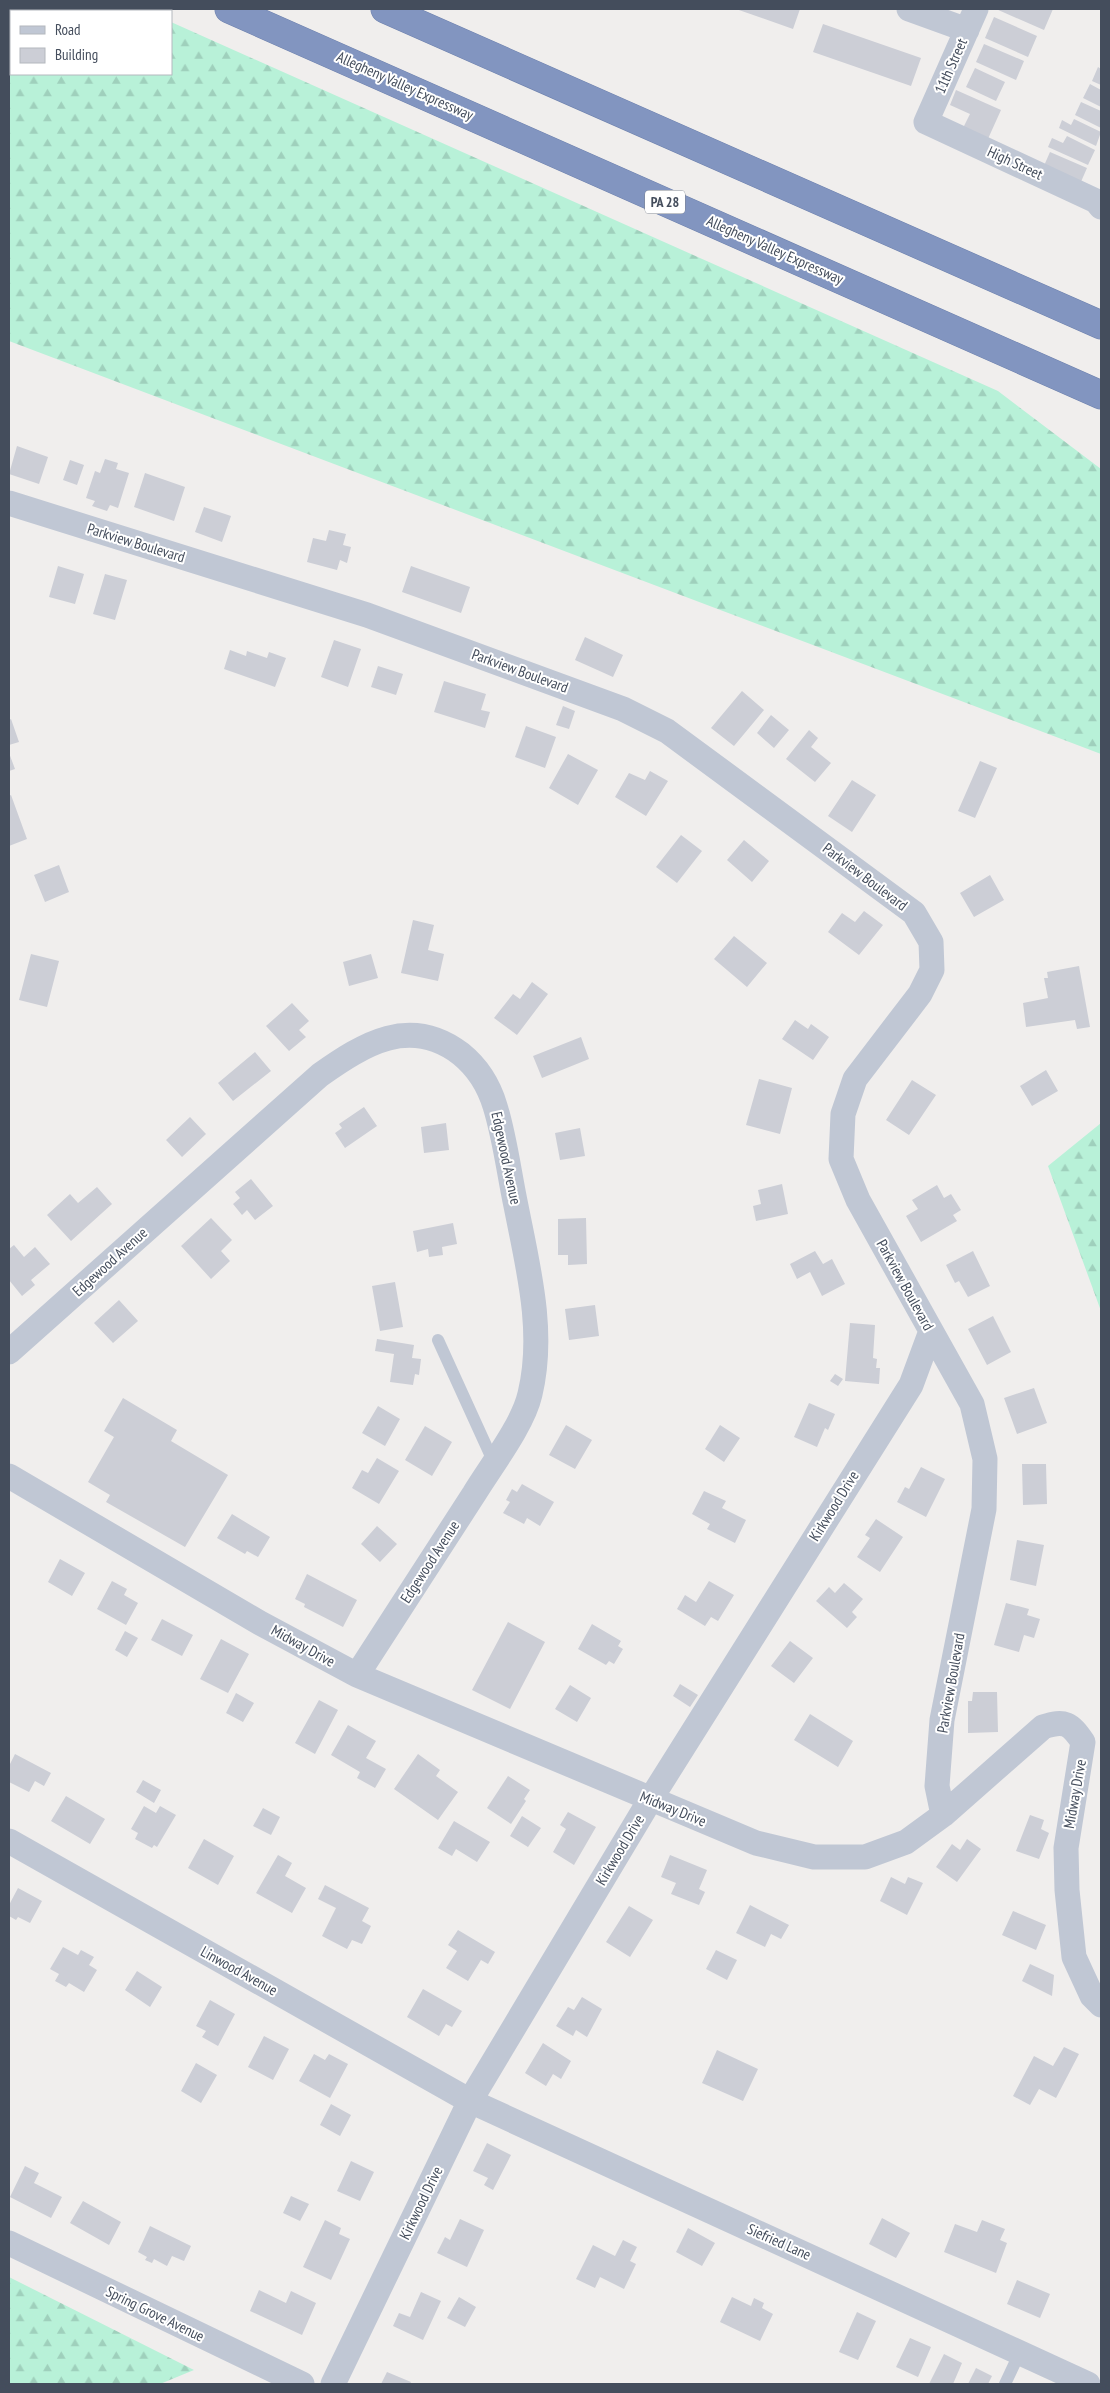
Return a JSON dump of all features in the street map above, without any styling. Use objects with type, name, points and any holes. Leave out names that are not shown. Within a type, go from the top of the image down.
[{"type":"highway","name":"Allegheny Valley Expressway","points":[[229,9],[1101,395]]},
{"type":"highway","points":[[385,9],[1101,325]]},
{"type":"street","points":[[909,9],[972,19]]},
{"type":"street","name":"11th Street","points":[[926,122],[972,19]]},
{"type":"street","name":"High Street","points":[[926,122],[1100,199]]},
{"type":"street","name":"Parkview Boulevard","points":[[9,503],[367,615],[623,709],[667,731],[914,913],[932,942],[932,970],[920,994],[855,1079],[843,1114],[841,1159],[858,1200],[972,1404],[986,1459],[984,1509],[942,1720],[937,1786],[942,1815]]},
{"type":"street","name":"Edgewood Avenue","points":[[9,1352],[320,1075],[356,1049],[391,1036],[420,1034],[450,1046],[476,1066],[495,1104],[525,1256],[534,1312],[537,1356],[530,1396],[516,1426],[494,1463],[357,1675]]},
{"type":"street","name":"Kirkwood Drive","points":[[333,2384],[470,2101],[650,1800],[911,1385],[931,1331]]},
{"type":"street","name":"Midway Drive","points":[[9,1476],[260,1623],[357,1675],[650,1800],[756,1843],[814,1857],[866,1857],[906,1842],[942,1815],[1043,1727],[1058,1722],[1072,1727],[1083,1742],[1066,1848],[1074,1957],[1092,1996],[1101,2005]]},
{"type":"street","name":"Linwood Avenue","points":[[9,1841],[470,2101]]},
{"type":"street","name":"Siefried Lane","points":[[470,2101],[1088,2384]]},
{"type":"street","name":"Spring Grove Avenue","points":[[9,2243],[302,2384]]},
{"type":"lane","points":[[438,1340],[494,1463]]},
{"type":"lane","points":[[1005,2384],[1020,2352]]},
{"type":"green space","points":[[9,9],[145,10],[10,10],[10,75],[172,75],[172,22],[998,391],[1101,469],[1101,754],[9,341]]},
{"type":"green space","points":[[1101,1123],[1101,1311],[1048,1166]]},
{"type":"green space","points":[[9,2277],[194,2370],[160,2384],[9,2384]]},
{"type":"building","points":[[736,9],[800,9],[793,29]]},
{"type":"building","points":[[996,9],[1053,9],[1044,30]]},
{"type":"building","points":[[994,17],[1037,36],[1028,57],[985,38]]},
{"type":"building","points":[[823,24],[921,58],[911,86],[813,52]]},
{"type":"building","points":[[984,44],[1024,61],[1016,80],[976,62]]},
{"type":"building","points":[[1098,67],[1101,69],[1101,85],[1092,81]]},
{"type":"building","points":[[975,68],[1005,82],[996,101],[966,87]]},
{"type":"building","points":[[1090,84],[1101,90],[1101,107],[1083,98]]},
{"type":"building","points":[[956,90],[1001,110],[987,141],[962,130],[970,114],[950,105]]},
{"type":"building","points":[[1081,102],[1101,111],[1101,128],[1075,115]]},
{"type":"building","points":[[1074,119],[1101,132],[1096,146],[1059,128],[1062,120],[1071,125]]},
{"type":"building","points":[[1067,136],[1095,150],[1088,165],[1048,147],[1052,138],[1063,143]]},
{"type":"building","points":[[1050,152],[1087,168],[1080,184],[1043,168]]},
{"type":"building","points":[[17,446],[48,457],[39,484],[9,474]]},
{"type":"building","points":[[105,459],[118,463],[116,469],[129,473],[118,508],[110,505],[107,511],[92,506],[95,501],[86,498],[95,471],[100,473]]},
{"type":"building","points":[[70,460],[84,465],[77,485],[63,480]]},
{"type":"building","points":[[145,473],[185,487],[174,521],[134,507]]},
{"type":"building","points":[[204,507],[231,516],[222,542],[195,532]]},
{"type":"building","points":[[329,530],[346,534],[343,545],[351,547],[347,563],[340,560],[337,570],[307,562],[313,538],[326,541]]},
{"type":"building","points":[[58,566],[84,574],[75,604],[49,597]]},
{"type":"building","points":[[411,566],[470,587],[461,613],[402,592]]},
{"type":"building","points":[[105,574],[127,580],[115,620],[93,614]]},
{"type":"building","points":[[585,637],[623,655],[613,677],[575,660]]},
{"type":"building","points":[[334,640],[361,649],[348,687],[321,677]]},
{"type":"building","points":[[230,650],[246,656],[247,651],[267,658],[269,652],[286,658],[275,687],[224,669]]},
{"type":"building","points":[[378,666],[403,674],[396,695],[371,687]]},
{"type":"building","points":[[444,681],[486,694],[481,710],[490,712],[485,728],[434,712]]},
{"type":"building","points":[[742,691],[764,710],[734,746],[711,728]]},
{"type":"building","points":[[563,706],[575,711],[569,729],[556,725]]},
{"type":"building","points":[[771,715],[789,730],[774,748],[757,733]]},
{"type":"building","points":[[11,719],[19,742],[9,745],[9,720]]},
{"type":"building","points":[[526,726],[556,737],[545,768],[515,757]]},
{"type":"building","points":[[809,730],[818,738],[811,747],[831,763],[815,782],[786,759]]},
{"type":"building","points":[[9,753],[15,769],[9,771]]},
{"type":"building","points":[[568,754],[598,770],[578,805],[549,788]]},
{"type":"building","points":[[980,761],[997,768],[975,818],[958,811]]},
{"type":"building","points":[[650,771],[668,781],[646,816],[615,797],[629,773],[645,780]]},
{"type":"building","points":[[852,780],[876,795],[852,832],[828,816]]},
{"type":"building","points":[[11,795],[27,839],[9,846],[9,796]]},
{"type":"building","points":[[681,835],[702,851],[677,883],[656,867]]},
{"type":"building","points":[[744,840],[769,861],[752,882],[727,860]]},
{"type":"building","points":[[59,865],[69,892],[45,902],[34,875]]},
{"type":"building","points":[[990,875],[1004,900],[974,917],[960,893]]},
{"type":"building","points":[[864,911],[883,925],[859,955],[828,932],[842,913],[855,922]]},
{"type":"building","points":[[413,920],[434,925],[428,950],[444,954],[438,981],[401,973]]},
{"type":"building","points":[[734,936],[767,963],[747,987],[714,959]]},
{"type":"building","points":[[31,954],[59,961],[47,1007],[19,1000]]},
{"type":"building","points":[[371,954],[378,978],[349,986],[343,962]]},
{"type":"building","points":[[1079,966],[1090,1027],[1077,1029],[1075,1020],[1026,1027],[1023,1003],[1048,998],[1044,978],[1048,978],[1047,972]]},
{"type":"building","points":[[532,982],[548,994],[517,1035],[494,1018],[513,994],[520,999]]},
{"type":"building","points":[[292,1003],[309,1021],[299,1030],[306,1037],[289,1051],[266,1026]]},
{"type":"building","points":[[795,1020],[808,1029],[811,1024],[829,1037],[813,1060],[782,1039]]},
{"type":"building","points":[[581,1037],[589,1059],[542,1078],[533,1056]]},
{"type":"building","points":[[255,1052],[271,1071],[233,1101],[218,1083]]},
{"type":"building","points":[[1046,1070],[1058,1091],[1032,1106],[1020,1086]]},
{"type":"building","points":[[759,1079],[792,1088],[780,1134],[746,1125]]},
{"type":"building","points":[[912,1080],[936,1095],[909,1135],[886,1120]]},
{"type":"building","points":[[364,1107],[377,1126],[345,1148],[335,1133],[342,1128],[339,1124]]},
{"type":"building","points":[[190,1117],[206,1134],[182,1157],[166,1140]]},
{"type":"building","points":[[446,1123],[449,1150],[424,1153],[421,1127]]},
{"type":"building","points":[[580,1128],[585,1156],[560,1160],[555,1133]]},
{"type":"building","points":[[251,1179],[273,1206],[255,1220],[247,1210],[242,1215],[233,1204],[240,1198],[235,1192]]},
{"type":"building","points":[[782,1184],[788,1214],[756,1221],[753,1206],[761,1204],[758,1190]]},
{"type":"building","points":[[937,1185],[944,1198],[951,1194],[961,1210],[953,1215],[957,1221],[921,1242],[906,1216],[918,1209],[912,1200]]},
{"type":"building","points":[[97,1187],[112,1204],[71,1241],[47,1215],[70,1194],[78,1203]]},
{"type":"building","points":[[211,1218],[232,1240],[221,1251],[230,1261],[211,1279],[181,1246]]},
{"type":"building","points":[[586,1218],[587,1264],[568,1265],[568,1255],[558,1255],[558,1219]]},
{"type":"building","points":[[453,1223],[457,1244],[442,1247],[443,1255],[429,1257],[428,1249],[417,1252],[413,1231]]},
{"type":"building","points":[[14,1245],[24,1257],[35,1247],[50,1264],[31,1280],[35,1285],[22,1296],[9,1280],[9,1249]]},
{"type":"building","points":[[815,1251],[823,1264],[832,1259],[845,1284],[822,1296],[810,1272],[797,1279],[790,1264]]},
{"type":"building","points":[[973,1251],[990,1286],[968,1297],[959,1281],[955,1283],[946,1265]]},
{"type":"building","points":[[395,1282],[403,1327],[380,1331],[372,1286]]},
{"type":"building","points":[[119,1300],[138,1321],[113,1343],[94,1323]]},
{"type":"building","points":[[595,1305],[599,1336],[569,1340],[565,1309]]},
{"type":"building","points":[[993,1316],[1011,1352],[987,1365],[968,1329]]},
{"type":"building","points":[[850,1323],[875,1325],[873,1358],[877,1359],[876,1368],[880,1368],[879,1384],[845,1381]]},
{"type":"building","points":[[377,1339],[414,1345],[412,1358],[421,1359],[419,1375],[415,1374],[413,1385],[390,1382],[394,1354],[375,1351]]},
{"type":"building","points":[[835,1374],[843,1379],[838,1386],[830,1381]]},
{"type":"building","points":[[1034,1388],[1047,1423],[1017,1434],[1004,1398]]},
{"type":"building","points":[[123,1398],[177,1430],[171,1441],[228,1475],[185,1547],[106,1502],[110,1495],[88,1482],[114,1437],[104,1431]]},
{"type":"building","points":[[809,1403],[835,1414],[828,1430],[825,1428],[817,1447],[794,1437]]},
{"type":"building","points":[[378,1406],[400,1419],[385,1446],[362,1433]]},
{"type":"building","points":[[566,1425],[592,1440],[575,1469],[549,1455]]},
{"type":"building","points":[[720,1425],[740,1438],[724,1462],[705,1449]]},
{"type":"building","points":[[425,1426],[452,1442],[432,1476],[405,1460]]},
{"type":"building","points":[[377,1458],[399,1471],[379,1504],[352,1488],[362,1470],[368,1473]]},
{"type":"building","points":[[1022,1464],[1046,1464],[1047,1504],[1023,1505]]},
{"type":"building","points":[[921,1467],[945,1479],[926,1517],[897,1502],[905,1487],[909,1489]]},
{"type":"building","points":[[522,1484],[554,1502],[540,1526],[527,1518],[524,1524],[503,1513],[510,1502],[506,1500],[512,1489],[517,1492]]},
{"type":"building","points":[[704,1491],[726,1501],[722,1508],[746,1520],[735,1543],[707,1529],[710,1524],[692,1514]]},
{"type":"building","points":[[232,1514],[270,1537],[258,1557],[247,1551],[245,1554],[217,1538]]},
{"type":"building","points":[[876,1519],[903,1537],[880,1572],[857,1557],[870,1538],[865,1535]]},
{"type":"building","points":[[377,1526],[397,1544],[380,1562],[361,1544]]},
{"type":"building","points":[[1017,1540],[1044,1545],[1036,1586],[1010,1580]]},
{"type":"building","points":[[60,1559],[85,1573],[72,1596],[48,1582]]},
{"type":"building","points":[[307,1574],[357,1600],[343,1627],[304,1607],[305,1604],[295,1599]]},
{"type":"building","points":[[112,1581],[127,1589],[124,1595],[138,1603],[126,1625],[97,1609]]},
{"type":"building","points":[[709,1581],[734,1595],[718,1621],[711,1617],[705,1626],[677,1609],[685,1595],[696,1602]]},
{"type":"building","points":[[844,1583],[863,1599],[852,1612],[857,1617],[847,1628],[816,1601],[829,1587],[835,1593]]},
{"type":"building","points":[[1006,1603],[1029,1609],[1027,1615],[1040,1619],[1034,1638],[1024,1635],[1019,1652],[994,1645]]},
{"type":"building","points":[[162,1619],[193,1635],[182,1656],[151,1640]]},
{"type":"building","points":[[508,1622],[545,1642],[510,1709],[472,1690]]},
{"type":"building","points":[[592,1624],[621,1641],[618,1646],[623,1649],[614,1664],[609,1661],[606,1665],[578,1649]]},
{"type":"building","points":[[125,1631],[138,1638],[127,1657],[115,1650]]},
{"type":"building","points":[[221,1639],[249,1654],[228,1693],[200,1679]]},
{"type":"building","points":[[790,1641],[813,1658],[794,1683],[771,1666]]},
{"type":"building","points":[[680,1684],[698,1695],[690,1707],[673,1696]]},
{"type":"building","points":[[570,1685],[591,1698],[577,1722],[555,1709]]},
{"type":"building","points":[[973,1692],[997,1692],[998,1732],[968,1733],[968,1701],[972,1701]]},
{"type":"building","points":[[236,1693],[254,1703],[243,1722],[226,1713]]},
{"type":"building","points":[[319,1700],[338,1710],[315,1754],[295,1743]]},
{"type":"building","points":[[810,1714],[853,1741],[838,1767],[794,1740]]},
{"type":"building","points":[[348,1725],[376,1741],[366,1758],[386,1769],[375,1788],[357,1778],[360,1772],[331,1755]]},
{"type":"building","points":[[15,1754],[51,1773],[44,1786],[35,1781],[29,1792],[9,1782],[9,1766]]},
{"type":"building","points":[[418,1754],[440,1770],[436,1776],[458,1792],[438,1820],[394,1789]]},
{"type":"building","points":[[508,1776],[530,1790],[524,1799],[526,1801],[511,1824],[487,1808]]},
{"type":"building","points":[[143,1780],[161,1790],[154,1803],[136,1792]]},
{"type":"building","points":[[66,1796],[105,1819],[90,1844],[51,1821]]},
{"type":"building","points":[[144,1806],[156,1813],[160,1806],[176,1815],[157,1847],[154,1845],[152,1848],[135,1839],[138,1833],[131,1829]]},
{"type":"building","points":[[263,1808],[280,1817],[271,1835],[253,1826]]},
{"type":"building","points":[[568,1812],[596,1827],[574,1865],[553,1852],[566,1829],[560,1825]]},
{"type":"building","points":[[1030,1815],[1044,1820],[1041,1829],[1049,1833],[1039,1859],[1016,1851]]},
{"type":"building","points":[[522,1816],[541,1828],[528,1847],[510,1836]]},
{"type":"building","points":[[454,1821],[490,1842],[477,1862],[456,1849],[452,1856],[438,1848]]},
{"type":"building","points":[[204,1839],[234,1856],[218,1885],[188,1868]]},
{"type":"building","points":[[967,1839],[981,1849],[957,1882],[936,1867],[952,1844],[960,1850]]},
{"type":"building","points":[[278,1855],[292,1863],[285,1876],[306,1888],[292,1913],[256,1893]]},
{"type":"building","points":[[670,1855],[707,1870],[699,1889],[705,1892],[699,1905],[671,1894],[676,1883],[661,1877]]},
{"type":"building","points":[[891,1877],[905,1884],[908,1877],[923,1883],[907,1915],[880,1901]]},
{"type":"building","points":[[325,1885],[369,1908],[362,1921],[371,1926],[362,1944],[352,1940],[347,1949],[322,1936],[336,1908],[318,1899]]},
{"type":"building","points":[[18,1888],[42,1901],[30,1923],[18,1917],[16,1920],[9,1916],[9,1905]]},
{"type":"building","points":[[750,1905],[789,1925],[781,1939],[771,1934],[765,1947],[736,1933]]},
{"type":"building","points":[[629,1906],[653,1920],[630,1957],[606,1942]]},
{"type":"building","points":[[1013,1911],[1046,1925],[1036,1950],[1002,1935]]},
{"type":"building","points":[[458,1930],[495,1952],[488,1964],[481,1960],[468,1981],[446,1968],[457,1951],[448,1945]]},
{"type":"building","points":[[63,1947],[78,1955],[81,1950],[94,1957],[89,1965],[97,1970],[84,1992],[69,1983],[66,1987],[55,1981],[59,1974],[50,1969]]},
{"type":"building","points":[[716,1950],[737,1960],[727,1980],[706,1969]]},
{"type":"building","points":[[1030,1964],[1054,1975],[1052,1996],[1022,1981]]},
{"type":"building","points":[[137,1971],[162,1987],[150,2007],[125,1990]]},
{"type":"building","points":[[423,1989],[462,2011],[452,2027],[446,2024],[439,2036],[407,2017]]},
{"type":"building","points":[[582,1997],[602,2009],[587,2037],[576,2030],[573,2036],[556,2026],[568,2007],[574,2010]]},
{"type":"building","points":[[210,2000],[235,2014],[218,2046],[202,2037],[206,2031],[196,2026]]},
{"type":"building","points":[[264,2036],[289,2049],[273,2080],[248,2067]]},
{"type":"building","points":[[543,2043],[571,2061],[561,2079],[553,2074],[546,2086],[525,2073]]},
{"type":"building","points":[[1064,2047],[1079,2054],[1056,2098],[1039,2089],[1030,2105],[1013,2096],[1034,2056],[1053,2066]]},
{"type":"building","points":[[717,2050],[758,2069],[743,2101],[702,2083]]},
{"type":"building","points":[[314,2054],[325,2060],[329,2054],[348,2064],[330,2098],[299,2081]]},
{"type":"building","points":[[196,2063],[217,2075],[201,2103],[181,2091]]},
{"type":"building","points":[[331,2104],[351,2115],[340,2136],[320,2125]]},
{"type":"building","points":[[487,2143],[511,2155],[493,2190],[484,2185],[488,2178],[473,2171]]},
{"type":"building","points":[[351,2161],[374,2172],[360,2201],[337,2191]]},
{"type":"building","points":[[25,2166],[39,2173],[34,2183],[62,2197],[51,2218],[10,2197]]},
{"type":"building","points":[[291,2196],[309,2204],[300,2221],[283,2213]]},
{"type":"building","points":[[83,2201],[121,2222],[109,2245],[70,2223]]},
{"type":"building","points":[[882,2218],[910,2233],[896,2258],[869,2244]]},
{"type":"building","points":[[460,2219],[484,2230],[467,2267],[437,2253],[445,2237],[450,2240]]},
{"type":"building","points":[[325,2220],[341,2228],[339,2234],[350,2239],[331,2280],[303,2267]]},
{"type":"building","points":[[982,2220],[1005,2229],[1000,2240],[1007,2243],[996,2273],[944,2252],[955,2224],[977,2232]]},
{"type":"building","points":[[150,2226],[191,2246],[184,2261],[172,2256],[167,2266],[154,2259],[152,2263],[145,2260],[147,2257],[138,2252]]},
{"type":"building","points":[[688,2228],[715,2243],[702,2266],[676,2252]]},
{"type":"building","points":[[623,2240],[637,2247],[630,2261],[636,2264],[624,2289],[600,2277],[595,2288],[576,2279],[593,2245],[615,2256]]},
{"type":"building","points":[[1017,2280],[1050,2294],[1040,2318],[1007,2304]]},
{"type":"building","points":[[259,2290],[286,2303],[291,2291],[316,2303],[302,2335],[250,2311]]},
{"type":"building","points":[[421,2292],[441,2301],[423,2340],[393,2326],[399,2313],[410,2317]]},
{"type":"building","points":[[459,2297],[476,2307],[465,2327],[447,2318]]},
{"type":"building","points":[[732,2297],[751,2306],[754,2298],[764,2303],[762,2308],[773,2314],[760,2341],[720,2322]]},
{"type":"building","points":[[857,2312],[876,2321],[858,2360],[839,2352]]},
{"type":"building","points":[[910,2338],[931,2347],[918,2377],[896,2367]]},
{"type":"building","points":[[944,2354],[962,2363],[953,2384],[929,2384]]},
{"type":"building","points":[[976,2368],[992,2376],[988,2384],[968,2384]]},
{"type":"building","points":[[387,2372],[411,2382],[410,2384],[381,2384]]}]
